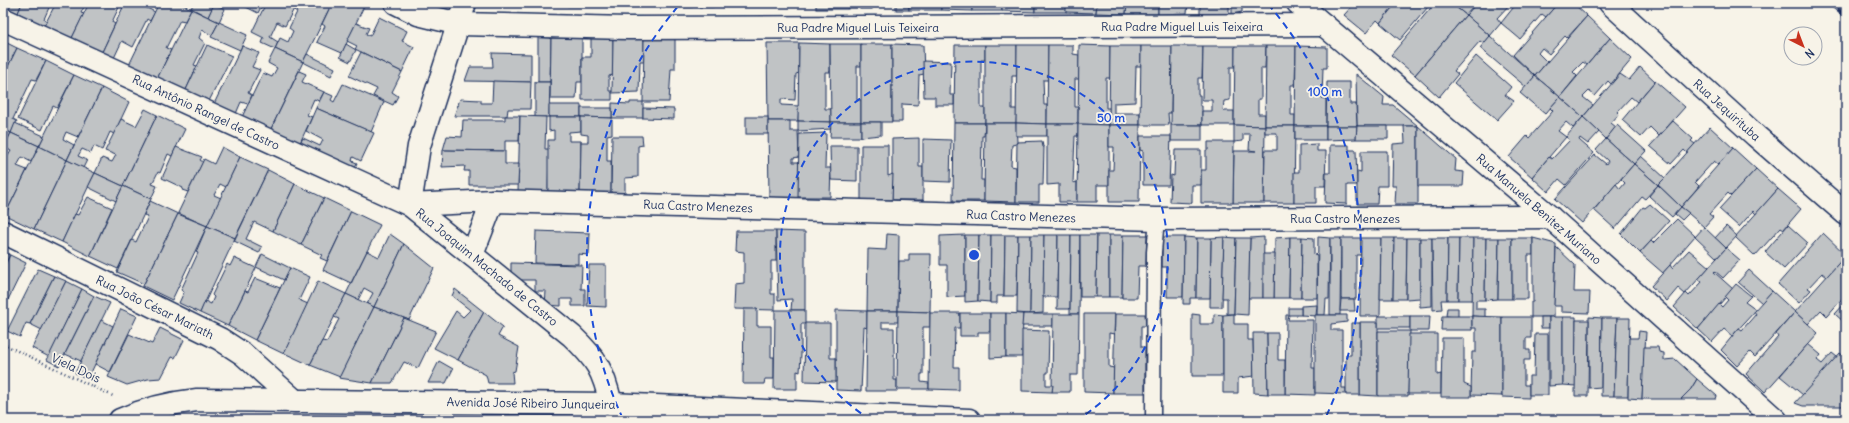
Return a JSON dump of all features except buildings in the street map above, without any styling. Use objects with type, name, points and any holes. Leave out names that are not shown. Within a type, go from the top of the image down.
[{"type":"street","name":"Rua Padre Miguel Luis Teixeira","points":[[396,3],[418,14],[459,24],[628,28],[1324,25]]},
{"type":"street","name":"Rua Joaquim Machado de Castro","points":[[466,3],[420,146],[410,205],[572,336],[590,353],[604,376],[611,404]]},
{"type":"street","name":"Rua Manuela Benitez Muriano","points":[[1298,3],[1550,217],[1776,420]]},
{"type":"street","name":"Rua Jequirituba","points":[[1610,3],[1756,136],[1846,214]]},
{"type":"street","name":"Rua Antônio Rangel de Castro","points":[[3,19],[410,205]]},
{"type":"street","name":"Rua Castro Menezes","points":[[410,205],[493,200],[1157,219],[1550,217]]},
{"type":"street","points":[[472,255],[493,200]]},
{"type":"street","name":"Rua João César Mariath","points":[[3,232],[220,339],[259,367],[295,401]]},
{"type":"street","name":"Avenida José Ribeiro Junqueira","points":[[120,420],[140,411],[170,403],[197,400],[611,404],[969,420]]},
{"type":"lane","points":[[1153,420],[1154,252],[1157,219]]},
{"type":"path","name":"Viela Dois","points":[[3,344],[121,400],[140,411]]},
{"type":"railway","points":[[1830,3],[1846,17]]}]
